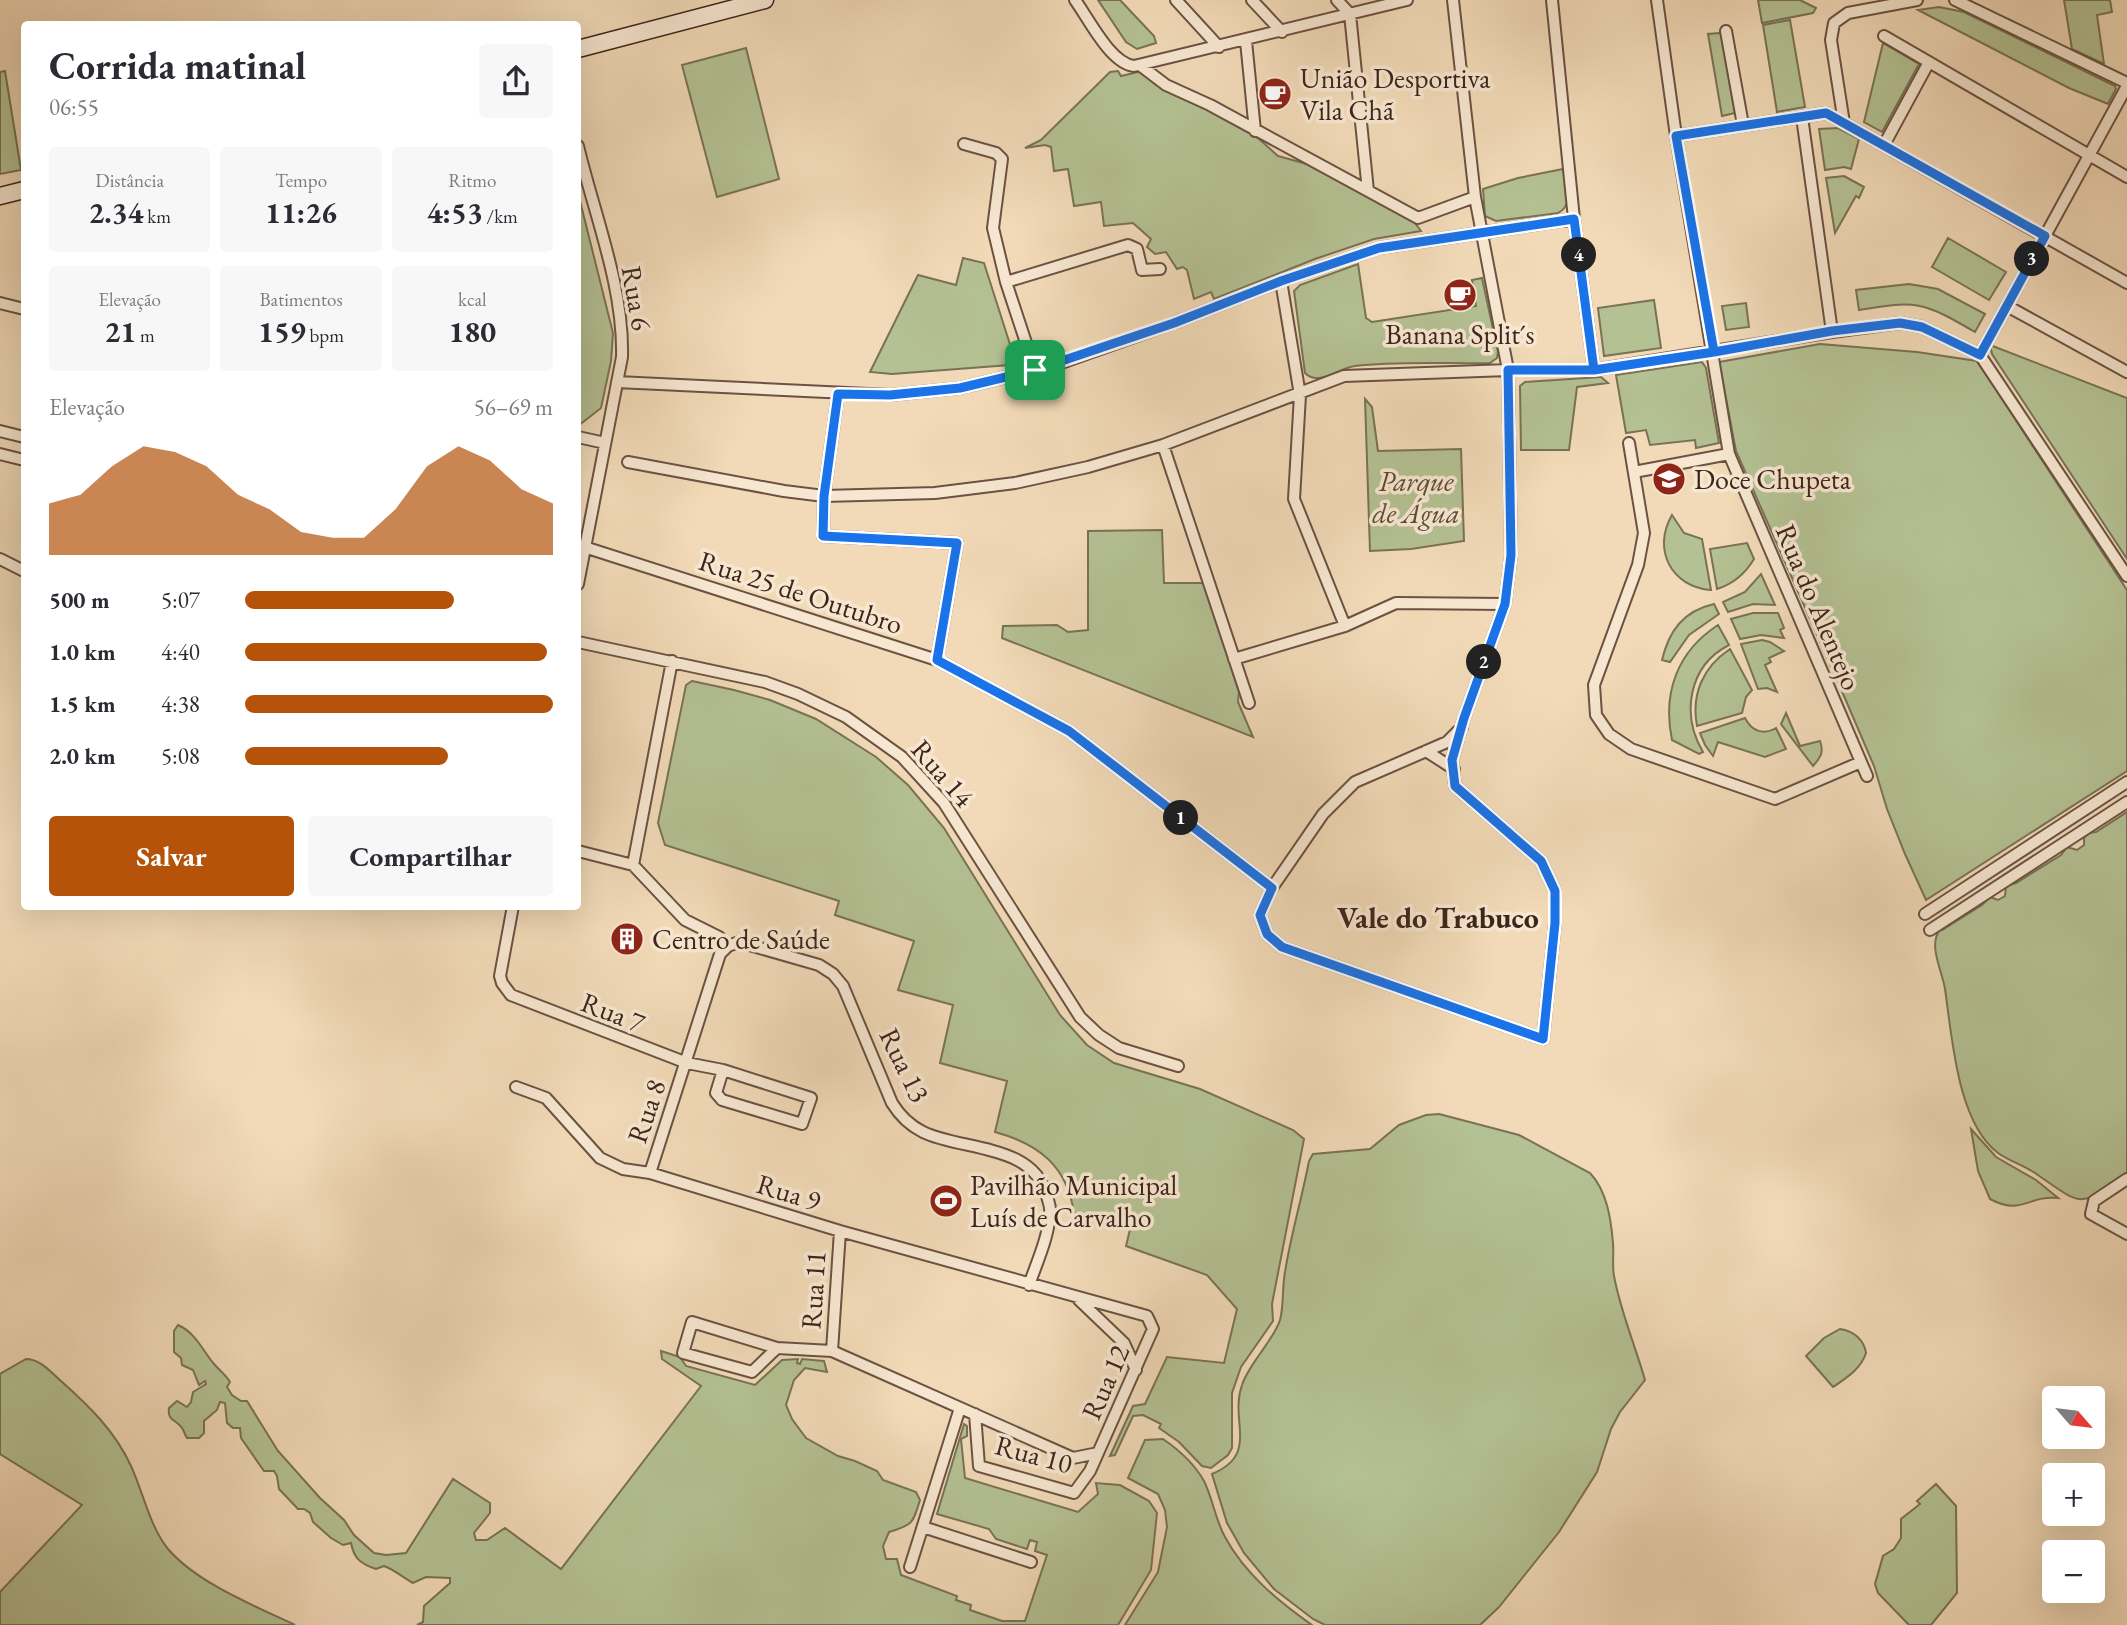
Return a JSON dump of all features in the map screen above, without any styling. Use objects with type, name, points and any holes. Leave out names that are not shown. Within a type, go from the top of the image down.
[{"type":"main road","points":[[581,48],[765,0]]},
{"type":"main road","points":[[0,196],[21,191]]},
{"type":"street","points":[[1075,0],[1121,62],[1141,66],[1406,0]]},
{"type":"street","points":[[1176,0],[1219,47]]},
{"type":"street","points":[[1252,0],[1282,32]]},
{"type":"street","points":[[1337,0],[1350,14],[1368,191]]},
{"type":"street","points":[[1453,0],[1480,232],[1508,370],[1511,555],[1505,604],[1452,760],[1455,786],[1541,861],[1555,891],[1555,923],[1543,1039],[1282,947],[1267,934],[1260,915],[1272,888],[1323,814],[1355,782],[1447,742],[1462,727]]},
{"type":"street","points":[[1552,0],[1574,219],[1594,370]]},
{"type":"street","name":"Rua do Alentejo","points":[[1657,0],[1676,136],[1729,454],[1867,776]]},
{"type":"street","points":[[1844,122],[1831,40],[1834,23],[1849,13],[1917,0]]},
{"type":"street","points":[[1955,0],[2127,85],[1980,355]]},
{"type":"street","points":[[1726,31],[1742,125]]},
{"type":"street","points":[[1884,36],[2127,177]]},
{"type":"street","points":[[1246,41],[1255,131]]},
{"type":"street","points":[[1884,145],[1929,62]]},
{"type":"street","points":[[1141,66],[1166,85],[1418,218],[1475,197]]},
{"type":"street","points":[[1676,136],[1826,113],[2127,284]]},
{"type":"street","points":[[1802,117],[1832,331]]},
{"type":"street","points":[[964,144],[996,153],[1002,159],[993,228],[1006,282],[1035,370]]},
{"type":"street","name":"Rua 6","points":[[581,158],[620,313],[622,357],[581,546]]},
{"type":"street","points":[[617,382],[890,395],[960,388],[1035,370],[1174,323],[1281,281],[1379,248],[1574,219]]},
{"type":"street","points":[[1006,282],[1128,245],[1137,249],[1142,270],[1160,269]]},
{"type":"street","points":[[1281,281],[1300,394],[1294,499],[1345,626]]},
{"type":"street","points":[[0,303],[21,308]]},
{"type":"street","points":[[2007,306],[2127,372]]},
{"type":"street","points":[[628,462],[824,496],[935,493],[1015,482],[1088,467],[1163,445],[1344,376],[1594,370],[1832,331],[1900,323],[1931,331],[1980,355],[2127,576]]},
{"type":"street","points":[[838,394],[824,496],[823,536],[957,543],[937,660]]},
{"type":"street","points":[[0,431],[21,436]]},
{"type":"street","points":[[581,438],[605,443]]},
{"type":"street","points":[[1629,443],[1644,533],[1639,565],[1594,685],[1596,715],[1609,734],[1631,749],[1775,799],[1861,762]]},
{"type":"street","points":[[1163,445],[1249,703]]},
{"type":"street","points":[[0,454],[21,459]]},
{"type":"street","points":[[1634,472],[1729,454]]},
{"type":"street","name":"Rua 25 de Outubro","points":[[581,546],[937,660],[1069,731],[1272,888]]},
{"type":"street","points":[[0,559],[21,570]]},
{"type":"street","points":[[1234,659],[1345,626],[1396,603],[1505,604]]},
{"type":"street","name":"Rua 14","points":[[581,643],[765,682],[846,717],[902,757],[944,803],[1080,1017],[1099,1035],[1119,1048],[1178,1066]]},
{"type":"street","points":[[634,865],[672,661]]},
{"type":"street","points":[[1426,751],[1454,769]]},
{"type":"street","points":[[1925,914],[2127,782]]},
{"type":"street","points":[[1930,930],[2127,802]]},
{"type":"street","points":[[581,853],[634,865],[685,920],[719,937],[728,946]]},
{"type":"street","name":"Rua 7","points":[[512,910],[500,976],[506,991],[516,999],[687,1063],[723,1070],[811,1098],[802,1124],[722,1100],[716,1093],[723,1070]]},
{"type":"street","name":"Rua 13","points":[[728,946],[739,942],[820,965],[833,974],[843,986],[892,1103],[900,1116],[925,1133],[1004,1154],[1030,1168],[1045,1188],[1051,1210],[1029,1285]]},
{"type":"street","name":"Rua 8","points":[[650,1173],[720,954],[728,946]]},
{"type":"street","name":"Rua 9","points":[[516,1087],[546,1098],[600,1158],[623,1169],[650,1173],[840,1231],[1147,1316],[1153,1329]]},
{"type":"street","points":[[2127,1179],[2094,1201],[2091,1214],[2127,1234]]},
{"type":"street","name":"Rua 11","points":[[832,1351],[840,1231]]},
{"type":"street","name":"Rua 9","points":[[1076,1298],[1124,1343],[1136,1370]]},
{"type":"street","name":"Rua 10","points":[[777,1348],[751,1372],[683,1353],[692,1322],[777,1348],[832,1351],[1073,1458],[1098,1453]]},
{"type":"street","name":"Rua 12","points":[[1098,1453],[1153,1329]]},
{"type":"street","points":[[910,1567],[960,1408]]},
{"type":"street","name":"Rua 10","points":[[975,1414],[979,1466],[1074,1493],[1090,1471],[1098,1453]]},
{"type":"street","points":[[923,1527],[1031,1562]]},
{"type":"green space","points":[[1098,0],[1120,0],[1154,36],[1156,43],[1137,49],[1126,42]]},
{"type":"green space","points":[[1758,0],[1800,0],[1816,8],[1813,13],[1762,23]]},
{"type":"green space","points":[[2064,0],[2110,0],[2112,12],[2097,15],[2104,64],[2072,49]]},
{"type":"green space","points":[[1939,7],[1964,12],[2115,86],[2116,89],[2108,104],[2069,88],[1918,10]]},
{"type":"green space","points":[[1790,20],[1805,107],[1777,112],[1763,25]]},
{"type":"green space","points":[[1720,33],[1726,36],[1723,40],[1735,113],[1722,116],[1708,34]]},
{"type":"green space","points":[[1883,43],[1919,64],[1882,132],[1864,122]]},
{"type":"green space","points":[[746,48],[779,179],[717,197],[682,65]]},
{"type":"green space","points":[[5,71],[21,170],[0,174],[0,72]]},
{"type":"green space","points":[[1118,71],[1121,76],[1142,71],[1220,114],[1258,138],[1278,156],[1307,164],[1412,219],[1421,231],[1374,239],[1214,299],[1211,292],[1194,299],[1187,270],[1183,267],[1177,269],[1166,252],[1155,254],[1147,247],[1151,239],[1133,223],[1104,226],[1101,202],[1074,206],[1068,169],[1054,171],[1051,147],[1045,145],[1025,148],[1041,140],[1110,72]]},
{"type":"green space","points":[[1838,128],[1859,139],[1851,169],[1844,167],[1825,170],[1819,129]]},
{"type":"green space","points":[[1563,169],[1568,200],[1558,213],[1496,221],[1485,216],[1483,189],[1518,178]]},
{"type":"green space","points":[[1844,176],[1864,187],[1835,233],[1826,178]]},
{"type":"green space","points":[[581,205],[613,333],[611,361],[601,408],[581,424]]},
{"type":"green space","points":[[1948,238],[2006,272],[1989,300],[1932,267]]},
{"type":"green space","points":[[963,258],[984,263],[1015,360],[1010,365],[892,374],[870,372],[918,275],[956,285]]},
{"type":"green space","points":[[1358,264],[1366,318],[1372,322],[1476,306],[1472,280],[1482,278],[1497,358],[1490,363],[1371,364],[1349,367],[1322,377],[1310,377],[1305,373],[1294,291],[1300,285]]},
{"type":"green space","points":[[1909,284],[1938,289],[1985,314],[1975,332],[1943,314],[1920,306],[1895,305],[1859,310],[1856,290]]},
{"type":"green space","points":[[1654,300],[1661,348],[1604,356],[1598,308]]},
{"type":"green space","points":[[1746,303],[1749,327],[1726,330],[1722,306]]},
{"type":"green space","points":[[1820,344],[1917,352],[1977,361],[2127,590],[2127,771],[1926,900],[1887,809],[1874,766],[1736,451],[1719,362]]},
{"type":"green space","points":[[1990,345],[2127,398],[2127,559],[1992,354]]},
{"type":"green space","points":[[1702,362],[1706,368],[1719,443],[1696,448],[1695,440],[1650,445],[1646,430],[1626,433],[1616,375]]},
{"type":"green space","points":[[1601,377],[1608,383],[1577,387],[1569,450],[1521,450],[1520,386],[1525,382]]},
{"type":"green space","name":"Parque de Água","points":[[1365,399],[1372,407],[1378,451],[1461,449],[1464,541],[1411,549],[1370,551]]},
{"type":"green space","points":[[1672,515],[1684,533],[1702,539],[1711,590],[1685,582],[1669,564],[1664,541]]},
{"type":"green space","points":[[1162,530],[1164,583],[1205,583],[1239,692],[1238,702],[1253,737],[1002,638],[1003,626],[1057,625],[1068,632],[1088,630],[1088,531]]},
{"type":"green space","points":[[1747,543],[1754,559],[1738,578],[1717,589],[1710,549]]},
{"type":"green space","points":[[1761,574],[1775,605],[1753,604],[1728,612],[1723,602],[1745,592]]},
{"type":"green space","points":[[1714,604],[1719,614],[1689,635],[1670,662],[1662,660],[1673,631],[1679,624],[1694,612]]},
{"type":"green space","points":[[1753,613],[1778,613],[1784,628],[1780,630],[1784,638],[1761,635],[1740,639],[1731,619]]},
{"type":"green space","points":[[1718,625],[1729,645],[1705,665],[1692,692],[1692,723],[1703,752],[1699,754],[1672,740],[1669,705],[1676,674],[1683,660],[1704,635]]},
{"type":"green space","points":[[1762,640],[1784,651],[1769,658],[1771,662],[1765,665],[1777,692],[1767,688],[1758,689],[1741,644]]},
{"type":"green space","points":[[1730,649],[1752,690],[1746,697],[1742,713],[1697,726],[1696,703],[1701,682],[1713,664]]},
{"type":"green space","points":[[692,681],[770,700],[816,719],[876,757],[908,785],[944,828],[1060,1015],[1087,1045],[1114,1063],[1200,1089],[1293,1130],[1304,1139],[1272,1304],[1273,1321],[1241,1367],[1232,1393],[1232,1448],[1228,1455],[1211,1468],[1202,1466],[1179,1442],[1159,1428],[1161,1424],[1143,1415],[1133,1416],[1115,1455],[1110,1456],[1133,1406],[1145,1404],[1167,1357],[1224,1363],[1237,1309],[1207,1275],[1126,1246],[1132,1221],[1074,1213],[1065,1182],[1048,1159],[1025,1143],[995,1132],[1007,1081],[940,1063],[953,1005],[898,990],[914,941],[835,915],[839,901],[665,845],[658,823],[686,685]]},
{"type":"green space","points":[[1786,713],[1800,746],[1820,741],[1821,754],[1813,766],[1781,724]]},
{"type":"green space","points":[[1745,718],[1759,731],[1776,728],[1786,749],[1765,757],[1718,742],[1713,756],[1700,733]]},
{"type":"green space","points":[[2127,812],[2127,1175],[2098,1194],[2080,1199],[2063,1192],[1998,1153],[1984,1139],[1973,1121],[1959,1077],[1935,942],[1941,928],[1942,930],[1982,905],[1990,897],[1998,900],[2005,896],[2006,886],[2016,883],[2061,855],[2067,847],[2077,850],[2084,845],[2084,838],[2088,833],[2096,832]]},
{"type":"green space","points":[[1439,1114],[1519,1135],[1590,1173],[1596,1180],[1609,1215],[1617,1290],[1645,1380],[1620,1412],[1611,1429],[1597,1472],[1559,1532],[1499,1607],[1480,1625],[1325,1625],[1274,1589],[1244,1553],[1227,1523],[1212,1474],[1227,1466],[1235,1457],[1239,1447],[1239,1398],[1242,1385],[1280,1320],[1287,1258],[1309,1161],[1313,1154],[1370,1149],[1399,1125],[1426,1115]]},
{"type":"green space","points":[[1971,1129],[1996,1157],[2036,1180],[2058,1198],[2039,1199],[2010,1206],[1990,1199],[1978,1171]]},
{"type":"green space","points":[[178,1325],[194,1337],[227,1377],[230,1382],[227,1387],[232,1395],[241,1401],[247,1401],[278,1451],[320,1498],[344,1520],[354,1535],[374,1553],[406,1553],[453,1479],[490,1503],[490,1513],[474,1533],[476,1540],[487,1540],[505,1528],[561,1569],[701,1386],[662,1359],[661,1351],[680,1357],[686,1366],[755,1385],[782,1360],[798,1359],[797,1363],[800,1364],[802,1359],[824,1361],[827,1372],[805,1368],[794,1380],[786,1405],[792,1419],[806,1438],[838,1456],[877,1471],[883,1480],[916,1492],[920,1500],[916,1514],[908,1525],[889,1532],[883,1546],[886,1559],[897,1559],[901,1575],[957,1596],[956,1600],[971,1605],[970,1610],[1002,1621],[1025,1621],[1047,1555],[1035,1551],[1037,1542],[1030,1540],[1027,1549],[996,1539],[989,1529],[937,1514],[964,1424],[967,1426],[967,1436],[961,1439],[965,1478],[1078,1512],[1098,1494],[1096,1483],[1120,1485],[1149,1501],[1157,1513],[1151,1570],[1118,1625],[417,1625],[423,1622],[424,1606],[450,1583],[450,1578],[426,1577],[413,1583],[384,1566],[376,1569],[362,1563],[356,1557],[351,1543],[343,1545],[331,1538],[313,1522],[310,1513],[298,1509],[279,1489],[274,1471],[264,1471],[241,1438],[240,1428],[233,1428],[227,1423],[225,1403],[220,1402],[217,1410],[204,1421],[204,1433],[199,1438],[187,1438],[180,1425],[171,1418],[169,1408],[177,1401],[187,1407],[193,1392],[206,1384],[205,1381],[199,1385],[193,1370],[182,1365],[181,1358],[174,1352],[174,1331]]},
{"type":"green space","points":[[1840,1329],[1857,1336],[1866,1353],[1857,1368],[1833,1387],[1806,1356],[1824,1338]]},
{"type":"green space","points":[[26,1359],[36,1361],[49,1370],[109,1430],[125,1453],[156,1530],[168,1549],[180,1561],[227,1593],[295,1625],[0,1625],[0,1592],[82,1505],[0,1454],[0,1374]]},
{"type":"green space","points":[[1163,1439],[1186,1457],[1200,1474],[1222,1530],[1242,1563],[1275,1596],[1312,1625],[1125,1625],[1158,1572],[1167,1527],[1165,1510],[1158,1494],[1128,1478],[1145,1440]]},
{"type":"green space","points":[[1936,1484],[1956,1506],[1957,1593],[1931,1625],[1909,1625],[1878,1593],[1875,1584],[1883,1556],[1894,1549],[1901,1538],[1901,1519],[1920,1504],[1917,1501]]},
{"type":"place","name":"União Desportiva Vila Chã","points":[[1275,94]]},
{"type":"place","name":"Banana Split´s","points":[[1460,295]]},
{"type":"place","name":"Doce Chupeta","points":[[1669,479]]},
{"type":"place","name":"Centro de Saúde","points":[[627,939]]},
{"type":"place","name":"Pavilhão Municipal Luís de Carvalho","points":[[946,1201]]},
{"type":"district","name":"Vale do Trabuco","points":[[1438,917]]},
{"type":"route","points":[[1035,370],[960,388],[890,395],[838,394],[824,496],[823,536],[957,543],[937,660],[1069,731],[1272,888],[1260,915],[1267,934],[1282,947],[1543,1039],[1555,923],[1555,891],[1541,861],[1455,786],[1452,760],[1464,718],[1505,604],[1511,555],[1508,370],[1594,370],[1714,352],[1832,331],[1900,323],[1922,327],[1980,355],[2045,236],[1826,113],[1676,136],[1714,352],[1611,367],[1594,370],[1574,219],[1379,248],[1281,281],[1174,323],[1035,370]]}]
